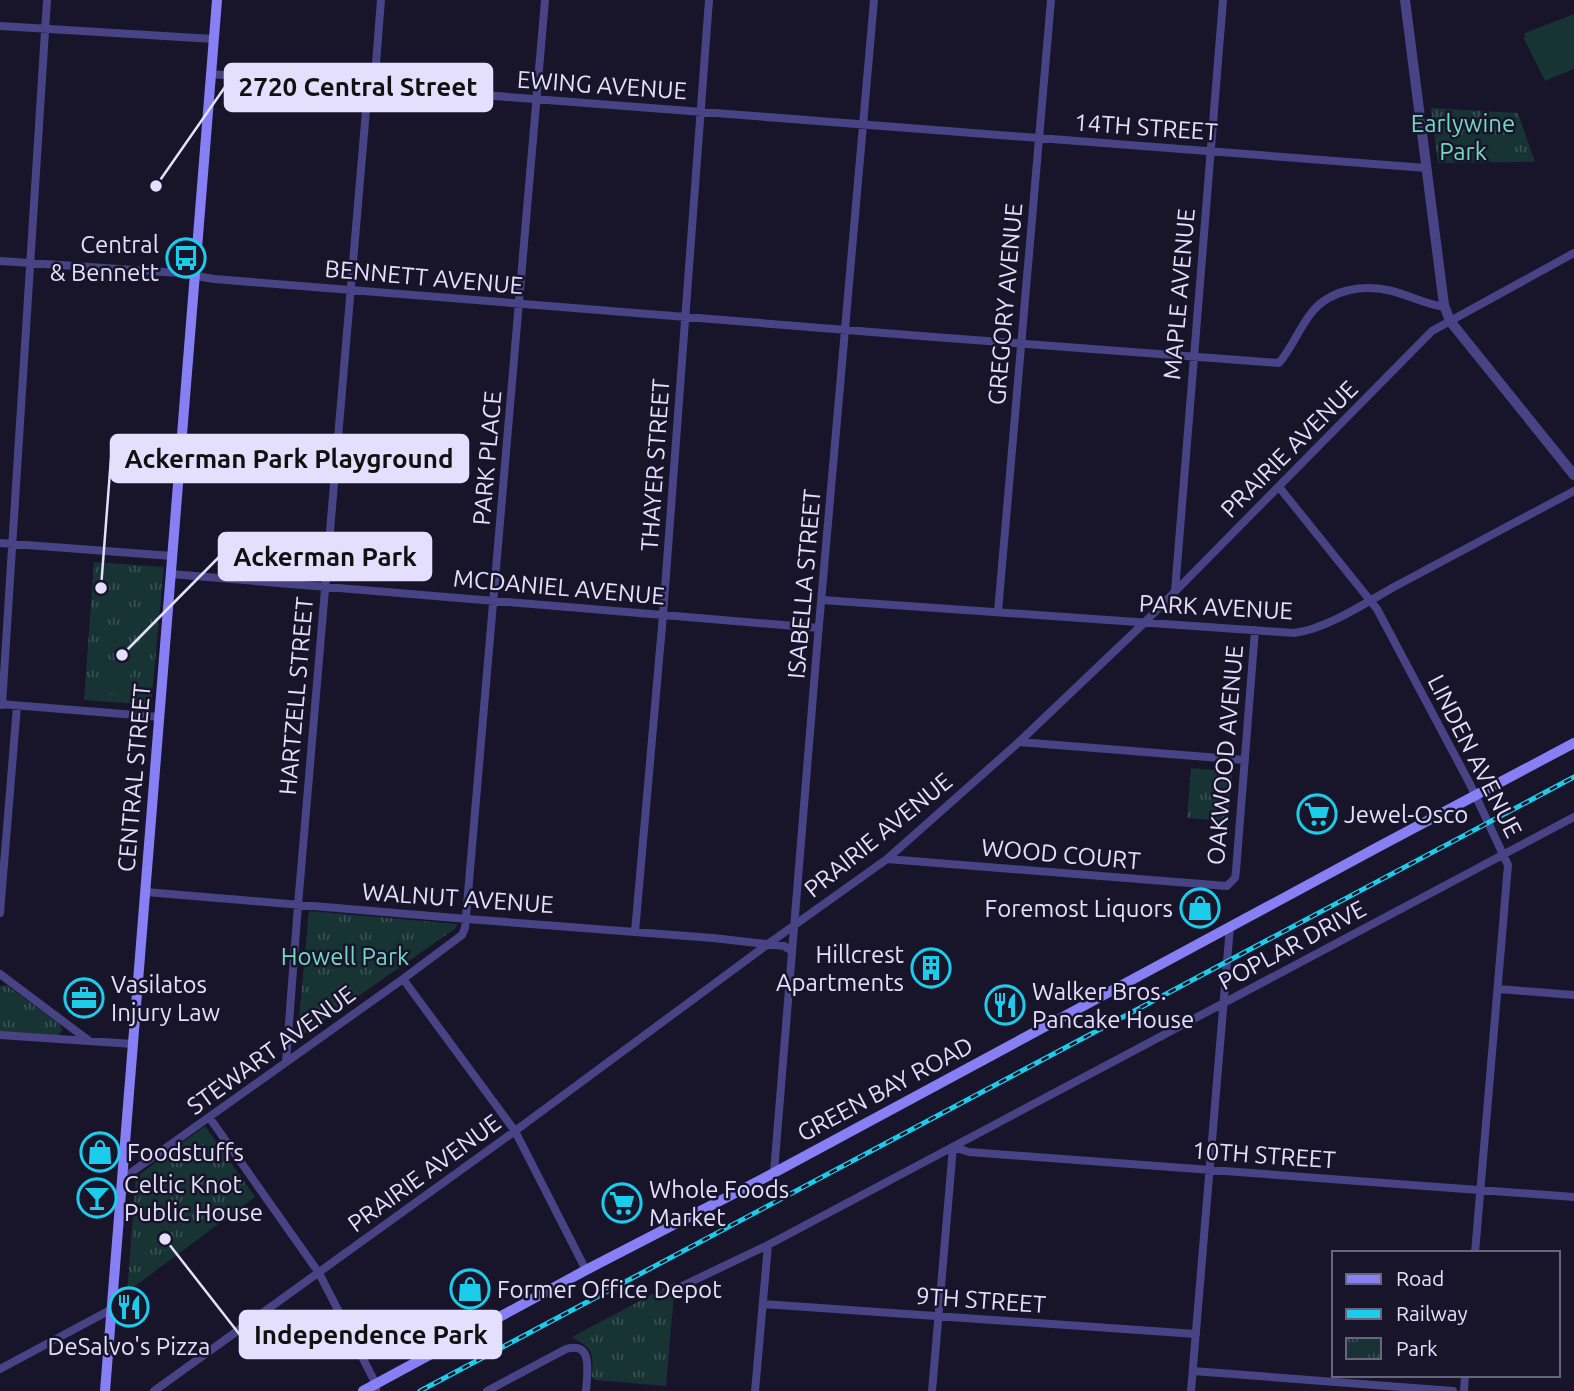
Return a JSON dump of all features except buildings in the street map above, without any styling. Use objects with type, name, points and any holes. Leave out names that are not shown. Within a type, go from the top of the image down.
[{"type":"main road","name":"CENTRAL STREET","points":[[106,1391],[217,0]]},
{"type":"main road","name":"GREEN BAY ROAD","points":[[363,1391],[378,1389],[586,1270],[1574,743]]},
{"type":"street","points":[[47,0],[1,704],[160,717]]},
{"type":"street","name":"HARTZELL STREET","points":[[286,1062],[367,99],[375,76],[381,0]]},
{"type":"street","name":"PARK PLACE","points":[[467,919],[545,0]]},
{"type":"street","name":"THAYER STREET","points":[[635,932],[663,615],[709,0]]},
{"type":"street","name":"ISABELLA STREET","points":[[774,1172],[874,0]]},
{"type":"street","name":"GREGORY AVENUE","points":[[998,612],[1051,0]]},
{"type":"street","name":"MAPLE AVENUE","points":[[1175,592],[1223,0]]},
{"type":"street","points":[[1405,0],[1441,293],[1445,307],[1450,321],[1574,475]]},
{"type":"street","points":[[0,26],[214,39]]},
{"type":"street","name":"EWING AVENUE","points":[[211,74],[863,125]]},
{"type":"street","name":"14TH STREET","points":[[863,125],[1426,168]]},
{"type":"street","name":"PRAIRIE AVENUE","points":[[154,1391],[887,859],[1019,741],[1144,623],[1432,331],[1574,253]]},
{"type":"street","name":"BENNETT AVENUE","points":[[0,261],[179,273],[519,304],[1279,363],[1313,311],[1341,292],[1376,288],[1404,295],[1427,305],[1445,307]]},
{"type":"street","name":"LINDEN AVENUE","points":[[1279,486],[1370,600],[1475,795],[1508,865],[1475,1251]]},
{"type":"street","name":"PARK AVENUE","points":[[822,600],[1304,632],[1370,600],[1574,491]]},
{"type":"street","points":[[0,543],[172,556]]},
{"type":"street","name":"MCDANIEL AVENUE","points":[[171,574],[819,628]]},
{"type":"street","name":"OAKWOOD AVENUE","points":[[1231,883],[1236,871],[1255,630]]},
{"type":"street","points":[[0,913],[17,705]]},
{"type":"street","points":[[1019,741],[1245,760]]},
{"type":"street","name":"POPLAR DRIVE","points":[[678,1288],[768,1245],[1574,817]]},
{"type":"street","name":"WOOD COURT","points":[[887,859],[1221,886],[1231,883]]},
{"type":"street","name":"WALNUT AVENUE","points":[[145,892],[768,944],[784,946],[792,951]]},
{"type":"street","name":"STEWART AVENUE","points":[[122,1179],[403,979],[461,935],[467,919]]},
{"type":"street","points":[[1191,1391],[1230,926]]},
{"type":"street","points":[[0,974],[88,1040]]},
{"type":"street","points":[[403,979],[515,1131],[586,1270]]},
{"type":"street","points":[[1498,989],[1574,995]]},
{"type":"street","points":[[0,1035],[133,1044]]},
{"type":"street","points":[[209,1117],[319,1273],[378,1389]]},
{"type":"street","points":[[932,1391],[953,1147]]},
{"type":"street","name":"10TH STREET","points":[[953,1147],[969,1152],[1574,1197]]},
{"type":"street","points":[[755,1391],[768,1245]]},
{"type":"street","name":"9TH STREET","points":[[763,1304],[1196,1334]]},
{"type":"street","points":[[0,1369],[112,1309]]},
{"type":"street","points":[[487,1391],[566,1349],[575,1347],[580,1348],[588,1361],[586,1391]]},
{"type":"street","points":[[1192,1371],[1453,1391]]},
{"type":"green space","points":[[1574,14],[1574,69],[1545,81],[1524,39],[1525,33]]},
{"type":"green space","name":"Earlywine Park","points":[[1431,108],[1518,113],[1535,162],[1438,163]]},
{"type":"green space","points":[[94,562],[164,567],[151,705],[84,700]]},
{"type":"green space","points":[[102,660],[132,663],[130,677],[100,674]]},
{"type":"green space","points":[[100,679],[130,681],[129,695],[99,693]]},
{"type":"green space","points":[[1191,768],[1232,772],[1228,821],[1187,818]]},
{"type":"green space","name":"Howell Park","points":[[309,911],[457,924],[456,928],[297,1039]]},
{"type":"green space","points":[[6,985],[60,1024],[62,1030],[59,1035],[0,1033],[0,986]]},
{"type":"green space","points":[[205,1126],[255,1197],[127,1292],[136,1177]]},
{"type":"green space","points":[[675,1282],[666,1386],[595,1380],[592,1377],[590,1350],[572,1337]]},
{"type":"railway","points":[[420,1391],[1574,777]]},
{"type":"place","name":"2720 Central Street","points":[[156,186]]},
{"type":"place","name":"Central & Bennett","points":[[186,258]]},
{"type":"place","name":"Ackerman Park Playground","points":[[101,588]]},
{"type":"place","name":"Ackerman Park","points":[[122,655]]},
{"type":"place","name":"Jewel-Osco","points":[[1317,814]]},
{"type":"place","name":"Foremost Liquors","points":[[1200,908]]},
{"type":"place","name":"Hillcrest Apartments","points":[[931,968]]},
{"type":"place","name":"Vasilatos Injury Law","points":[[84,998]]},
{"type":"place","name":"Walker Bros. Pancake House","points":[[1005,1005]]},
{"type":"place","name":"Foodstuffs","points":[[100,1152]]},
{"type":"place","name":"Celtic Knot Public House","points":[[97,1198]]},
{"type":"place","name":"Whole Foods Market","points":[[622,1203]]},
{"type":"place","name":"Independence Park","points":[[165,1239]]},
{"type":"place","name":"Former Office Depot","points":[[470,1289]]},
{"type":"place","name":"DeSalvo's Pizza","points":[[129,1307]]}]
